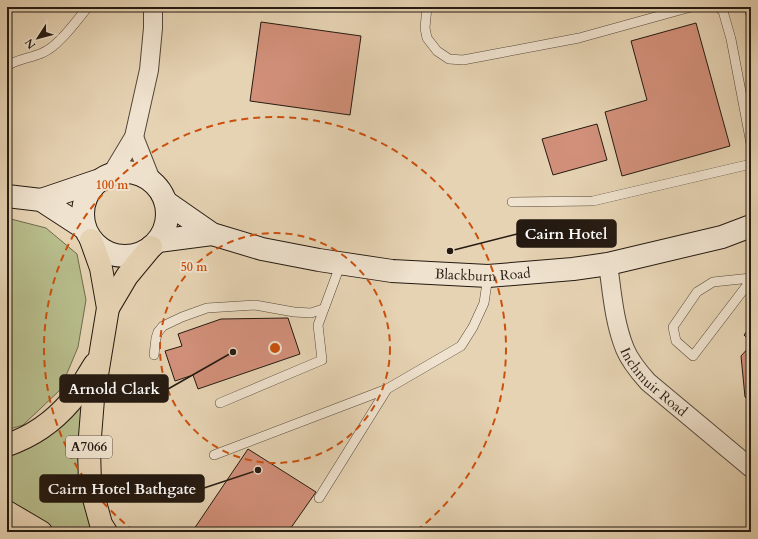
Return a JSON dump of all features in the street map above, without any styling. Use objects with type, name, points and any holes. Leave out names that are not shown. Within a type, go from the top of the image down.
[{"type":"main road","points":[[7,196],[41,200],[105,176],[120,171],[138,173],[151,180],[160,189],[166,202],[168,218],[162,235],[154,244],[140,254],[118,256],[109,253],[96,246],[88,234],[82,213],[85,198],[105,176]]},
{"type":"main road","points":[[41,200],[88,234]]},
{"type":"main road","name":"Blackburn Road","points":[[166,202],[212,234],[262,249],[341,263],[392,270],[488,276],[573,269],[608,264],[722,237],[751,226]]},
{"type":"main road","name":"A7066","points":[[88,234],[101,268],[108,308],[99,359],[89,449],[90,484],[101,524],[106,532]]},
{"type":"main road","name":"Blackburn Road","points":[[154,244],[212,234]]},
{"type":"main road","name":"A7066","points":[[108,308],[127,276],[154,244]]},
{"type":"main road","name":"A7066","points":[[7,445],[23,440],[51,421],[71,401],[99,359]]},
{"type":"main road","points":[[7,512],[41,532]]},
{"type":"street","points":[[105,176],[134,137],[149,70],[153,28],[153,7]]},
{"type":"street","points":[[134,137],[151,180]]},
{"type":"street","name":"Inchmuir Road","points":[[608,264],[616,317],[625,350],[635,367],[648,382],[751,468]]},
{"type":"lane","points":[[7,66],[28,57],[43,53],[62,38],[88,7]]},
{"type":"lane","points":[[427,7],[425,28],[427,38],[437,51],[449,59],[463,60],[579,38],[691,7]]},
{"type":"lane","points":[[718,7],[723,11],[731,39],[751,144]]},
{"type":"lane","points":[[512,202],[593,202],[751,164]]},
{"type":"lane","points":[[220,403],[322,360],[318,325],[341,263]]},
{"type":"lane","points":[[214,455],[387,389],[461,346],[473,327],[484,303],[488,276]]},
{"type":"lane","points":[[751,279],[693,356],[676,341],[673,327],[698,292],[713,282],[751,279]]},
{"type":"lane","points":[[154,355],[156,338],[158,332],[163,326],[207,308],[255,305],[294,312],[311,313],[323,309]]},
{"type":"lane","points":[[319,498],[387,389]]},
{"type":"green space","points":[[7,218],[46,228],[77,254],[86,300],[78,347],[60,390],[23,425],[7,430]]},
{"type":"green space","points":[[90,396],[97,532],[58,532],[7,503],[7,454]]},
{"type":"building","points":[[261,22],[361,36],[350,115],[250,101]]},
{"type":"building","points":[[696,23],[730,146],[622,176],[605,112],[647,100],[631,41]]},
{"type":"building","points":[[597,124],[607,160],[553,175],[542,139]]},
{"type":"building","points":[[288,318],[300,354],[198,389],[193,375],[175,381],[165,351],[182,346],[178,334],[221,319]]},
{"type":"building","points":[[751,326],[751,342],[744,335]]},
{"type":"building","points":[[751,345],[751,403],[745,397],[741,356]]},
{"type":"building","points":[[248,449],[316,492],[288,532],[197,532],[194,529]]},
{"type":"waterway","points":[[746,7],[751,28]]},
{"type":"place","name":"Cairn Hotel","points":[[450,251]]},
{"type":"place","name":"Arnold Clark","points":[[233,352]]},
{"type":"place","name":"Cairn Hotel Bathgate","points":[[258,470]]}]
